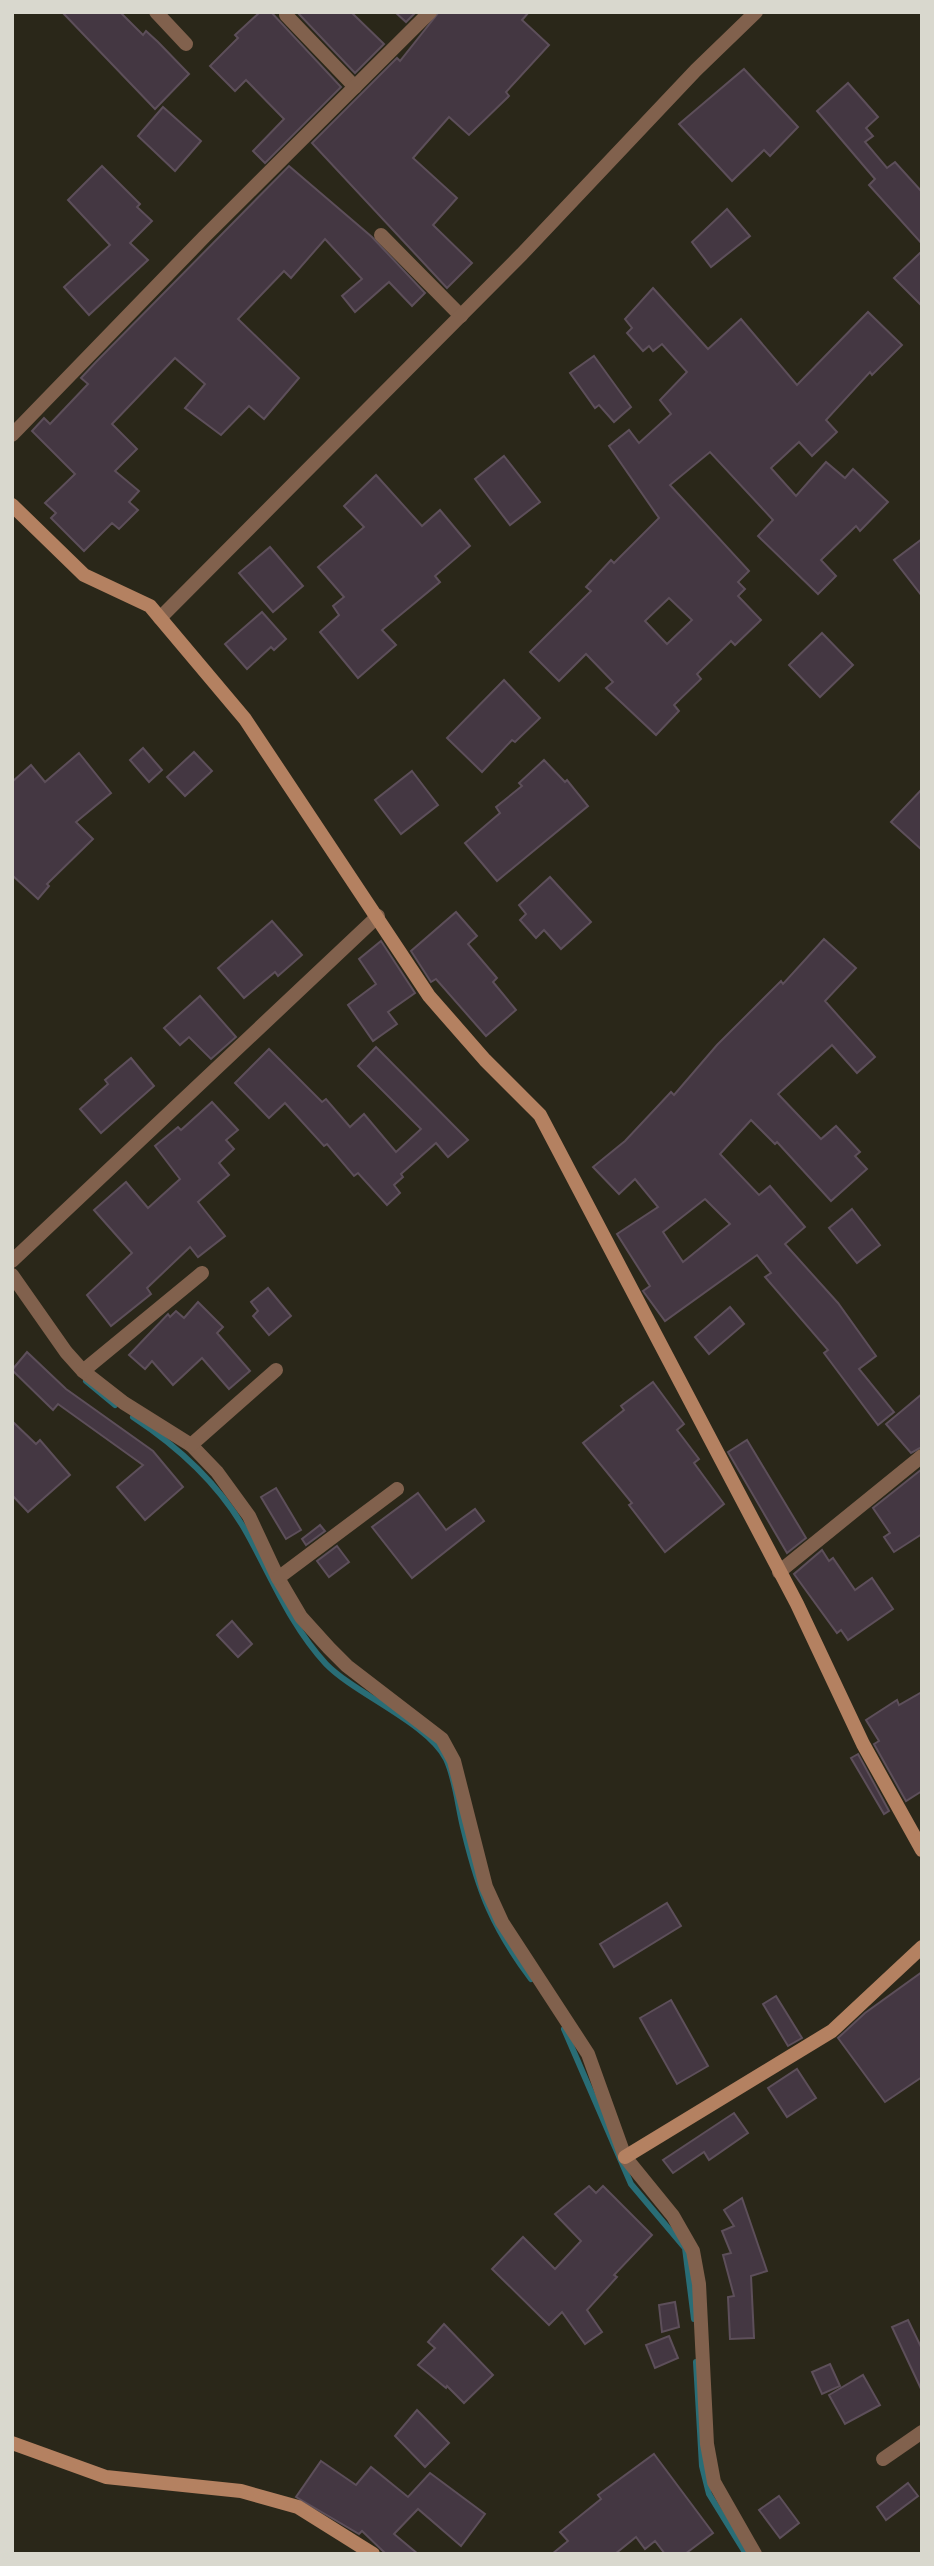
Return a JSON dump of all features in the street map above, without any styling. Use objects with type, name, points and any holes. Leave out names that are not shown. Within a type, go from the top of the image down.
[{"type":"street","points":[[156,12],[186,44]]},
{"type":"street","points":[[12,435],[430,12]]},
{"type":"street","points":[[160,618],[461,316],[756,12]]},
{"type":"street","points":[[286,15],[355,87]]},
{"type":"street","points":[[381,235],[461,316]]},
{"type":"street","points":[[12,505],[84,575],[150,607],[160,618],[245,719],[429,996],[485,1060],[540,1115],[779,1572],[863,1744],[922,1850]]},
{"type":"street","points":[[12,1261],[378,916]]},
{"type":"street","points":[[83,1371],[202,1273]]},
{"type":"street","points":[[12,1275],[66,1352],[83,1371],[124,1403],[191,1445],[217,1472],[249,1516],[278,1578],[302,1616],[347,1666],[442,1739],[454,1761],[486,1887],[502,1922],[588,2054],[625,2157],[673,2216],[693,2251],[699,2284],[707,2444],[714,2482],[755,2554]]},
{"type":"street","points":[[191,1445],[276,1370]]},
{"type":"street","points":[[779,1572],[922,1455]]},
{"type":"street","points":[[278,1578],[397,1489]]},
{"type":"street","points":[[625,2157],[832,2031],[922,1947]]},
{"type":"street","points":[[883,2459],[922,2432]]},
{"type":"street","points":[[12,2443],[106,2477],[241,2491],[298,2507],[373,2554]]},
{"type":"building","points":[[62,12],[120,12],[143,35],[146,31],[189,74],[155,109]]},
{"type":"building","points":[[260,12],[271,12],[341,87],[265,163],[253,151],[284,119],[246,80],[235,91],[210,66],[238,38],[235,35]]},
{"type":"building","points":[[297,12],[351,12],[384,44],[355,73]]},
{"type":"building","points":[[395,12],[416,12],[406,22]]},
{"type":"building","points":[[439,12],[529,12],[522,20],[549,45],[506,92],[509,96],[469,135],[449,117],[413,158],[457,198],[433,225],[472,263],[447,288],[312,143],[397,58],[400,61]]},
{"type":"building","points":[[744,69],[798,127],[770,156],[764,150],[732,181],[679,124]]},
{"type":"building","points":[[848,83],[878,117],[866,128],[873,136],[865,142],[887,168],[895,162],[922,192],[922,244],[869,185],[875,179],[817,111]]},
{"type":"building","points":[[163,107],[201,141],[175,171],[138,136]]},
{"type":"building","points":[[102,166],[140,204],[137,207],[152,221],[130,243],[148,260],[89,315],[64,287],[110,245],[68,200]]},
{"type":"building","points":[[289,166],[372,237],[425,293],[412,306],[389,282],[355,312],[342,296],[362,279],[325,239],[291,278],[284,271],[238,319],[299,378],[264,419],[249,406],[221,435],[185,408],[205,384],[175,358],[112,424],[137,449],[115,471],[139,491],[129,502],[138,510],[119,529],[112,523],[84,551],[51,518],[56,513],[45,503],[75,474],[32,431],[44,418],[50,424],[88,384],[81,378]]},
{"type":"building","points":[[727,209],[750,236],[711,267],[692,242]]},
{"type":"building","points":[[922,251],[922,306],[894,278]]},
{"type":"building","points":[[653,288],[708,349],[741,319],[797,385],[868,312],[902,345],[872,375],[870,372],[826,420],[837,432],[812,456],[799,442],[771,468],[796,496],[826,462],[845,478],[853,469],[888,502],[860,531],[856,526],[821,560],[836,576],[818,594],[758,536],[773,520],[710,452],[670,485],[749,571],[738,582],[745,589],[738,596],[761,620],[735,645],[731,641],[697,674],[701,679],[674,705],[679,711],[656,735],[606,688],[613,682],[586,654],[559,681],[530,652],[591,591],[586,587],[611,560],[614,563],[659,518],[609,446],[629,430],[639,443],[671,414],[660,400],[687,372],[662,344],[653,351],[649,346],[643,351],[627,333],[632,328],[625,319]],"holes":[[[669,598],[692,620],[667,644],[645,621]]]},
{"type":"building","points":[[594,356],[631,407],[614,422],[599,405],[595,408],[570,373]]},
{"type":"building","points":[[504,456],[540,502],[510,525],[475,479]]},
{"type":"building","points":[[376,475],[422,526],[440,510],[470,546],[435,576],[440,582],[382,630],[396,645],[358,678],[320,632],[339,615],[333,606],[344,597],[318,567],[364,527],[344,506]]},
{"type":"building","points":[[922,539],[922,596],[894,560]]},
{"type":"building","points":[[270,547],[303,586],[273,612],[239,573]]},
{"type":"building","points":[[262,612],[286,639],[274,650],[271,647],[247,669],[225,644]]},
{"type":"building","points":[[822,633],[853,665],[820,697],[789,665]]},
{"type":"building","points":[[504,680],[540,718],[515,742],[512,740],[482,772],[447,738]]},
{"type":"building","points":[[143,748],[162,770],[149,782],[130,760]]},
{"type":"building","points":[[194,752],[212,771],[185,796],[167,777]]},
{"type":"building","points":[[79,753],[111,793],[76,822],[93,839],[47,884],[49,886],[38,899],[12,875],[12,782],[31,765],[45,782]]},
{"type":"building","points":[[544,760],[565,782],[567,780],[588,806],[497,881],[465,843],[500,813],[496,807],[522,786],[519,783]]},
{"type":"building","points":[[412,771],[438,805],[401,834],[375,800]]},
{"type":"building","points":[[922,789],[922,850],[891,822]]},
{"type":"building","points":[[550,877],[591,922],[561,949],[544,930],[536,938],[520,920],[526,914],[519,905]]},
{"type":"building","points":[[456,912],[477,936],[468,944],[497,978],[493,982],[516,1010],[486,1036],[436,979],[431,982],[411,951]]},
{"type":"building","points":[[272,921],[302,955],[278,976],[275,972],[244,998],[218,968]]},
{"type":"building","points":[[824,939],[856,968],[825,1001],[875,1057],[857,1073],[832,1045],[778,1094],[821,1139],[836,1126],[860,1152],[855,1156],[867,1169],[831,1201],[777,1142],[775,1144],[751,1120],[720,1154],[759,1195],[770,1186],[805,1227],[785,1244],[838,1303],[876,1356],[859,1369],[894,1412],[878,1425],[824,1353],[828,1350],[765,1277],[771,1273],[757,1255],[665,1321],[643,1291],[650,1286],[617,1234],[658,1207],[635,1179],[619,1194],[593,1167],[625,1141],[671,1092],[674,1095],[717,1045],[781,981],[783,984]],"holes":[[[705,1199],[730,1224],[683,1262],[663,1232]]]},
{"type":"building","points":[[381,941],[415,993],[388,1012],[397,1024],[373,1041],[348,1005],[376,984],[359,959]]},
{"type":"building","points":[[200,996],[236,1037],[211,1059],[189,1037],[180,1045],[164,1028]]},
{"type":"building","points":[[376,1047],[468,1140],[448,1157],[436,1143],[401,1174],[403,1177],[394,1185],[400,1193],[387,1205],[358,1173],[354,1176],[327,1144],[324,1146],[285,1103],[269,1118],[235,1083],[269,1049],[322,1102],[326,1099],[350,1127],[364,1114],[396,1152],[421,1129],[358,1066]]},
{"type":"building","points":[[131,1058],[154,1086],[101,1133],[80,1109],[108,1084],[105,1080]]},
{"type":"building","points":[[212,1102],[238,1130],[226,1140],[234,1149],[219,1163],[229,1175],[198,1202],[225,1236],[198,1257],[190,1247],[147,1288],[151,1294],[111,1326],[87,1295],[132,1253],[94,1210],[126,1182],[148,1208],[180,1179],[155,1146],[178,1127],[181,1130]]},
{"type":"building","points":[[852,1209],[880,1245],[857,1263],[829,1228]]},
{"type":"building","points":[[268,1288],[291,1316],[269,1335],[253,1316],[258,1311],[251,1302]]},
{"type":"building","points":[[198,1302],[223,1327],[217,1333],[250,1371],[229,1389],[202,1358],[173,1385],[152,1361],[145,1369],[129,1355],[168,1314],[170,1317],[176,1311],[184,1318]]},
{"type":"building","points":[[730,1307],[744,1324],[709,1354],[695,1337]]},
{"type":"building","points":[[27,1352],[66,1389],[153,1451],[183,1487],[145,1520],[117,1487],[143,1465],[58,1404],[53,1410],[12,1370]]},
{"type":"building","points":[[653,1382],[684,1424],[677,1430],[699,1459],[694,1463],[724,1504],[665,1552],[629,1505],[632,1503],[583,1443],[624,1410],[621,1406]]},
{"type":"building","points":[[922,1394],[922,1447],[911,1453],[886,1424]]},
{"type":"building","points":[[12,1421],[36,1444],[40,1440],[70,1475],[28,1512],[12,1495]]},
{"type":"building","points":[[747,1440],[806,1538],[787,1553],[728,1452]]},
{"type":"building","points":[[922,1469],[922,1534],[894,1552],[884,1537],[890,1533],[873,1508]]},
{"type":"building","points":[[276,1488],[301,1530],[286,1539],[261,1497]]},
{"type":"building","points":[[418,1493],[446,1530],[475,1509],[484,1521],[412,1578],[372,1527]]},
{"type":"building","points":[[320,1525],[325,1531],[306,1545],[302,1539]]},
{"type":"building","points":[[337,1546],[349,1562],[329,1577],[317,1561]]},
{"type":"building","points":[[822,1550],[829,1561],[833,1558],[855,1590],[872,1578],[893,1609],[848,1640],[841,1630],[837,1633],[794,1574]]},
{"type":"building","points":[[232,1621],[252,1644],[238,1657],[217,1635]]},
{"type":"building","points":[[922,1692],[922,1791],[906,1801],[874,1744],[879,1741],[866,1720],[897,1700],[899,1705]]},
{"type":"building","points":[[858,1754],[889,1811],[884,1814],[851,1758]]},
{"type":"building","points":[[667,1903],[681,1926],[614,1967],[600,1944]]},
{"type":"building","points":[[922,1972],[922,2077],[885,2102],[838,2038],[865,2013]]},
{"type":"building","points":[[776,1996],[802,2038],[788,2046],[763,2004]]},
{"type":"building","points":[[671,2000],[708,2066],[677,2084],[640,2018]]},
{"type":"building","points":[[797,2069],[816,2098],[787,2117],[768,2088]]},
{"type":"building","points":[[734,2113],[748,2133],[709,2160],[704,2152],[673,2173],[663,2160]]},
{"type":"building","points":[[589,2186],[596,2193],[603,2186],[652,2235],[614,2275],[617,2277],[587,2310],[602,2332],[585,2344],[562,2312],[549,2325],[492,2269],[523,2237],[555,2269],[581,2241],[555,2214]]},
{"type":"building","points":[[742,2198],[767,2271],[751,2276],[754,2338],[730,2339],[728,2297],[734,2296],[723,2255],[731,2253],[722,2231],[734,2226],[724,2210]]},
{"type":"building","points":[[675,2302],[679,2327],[662,2332],[659,2305]]},
{"type":"building","points":[[908,2320],[922,2349],[922,2391],[892,2327]]},
{"type":"building","points":[[444,2324],[493,2375],[464,2403],[447,2386],[446,2388],[418,2365],[435,2348],[428,2342]]},
{"type":"building","points":[[669,2336],[678,2358],[655,2368],[646,2345]]},
{"type":"building","points":[[830,2364],[840,2386],[822,2394],[812,2372]]},
{"type":"building","points":[[863,2375],[880,2405],[845,2424],[829,2395]]},
{"type":"building","points":[[417,2410],[449,2443],[425,2467],[395,2436]]},
{"type":"building","points":[[654,2454],[713,2533],[685,2554],[665,2554],[655,2541],[645,2549],[636,2537],[615,2554],[552,2554],[568,2541],[560,2532],[601,2499],[598,2495]]},
{"type":"building","points":[[321,2461],[356,2485],[371,2467],[408,2497],[430,2473],[485,2514],[461,2546],[418,2509],[394,2534],[418,2554],[386,2554],[362,2531],[359,2534],[296,2497]]},
{"type":"building","points":[[908,2483],[918,2496],[886,2520],[877,2507]]},
{"type":"building","points":[[779,2496],[799,2523],[780,2538],[759,2510]]},
{"type":"waterway","points":[[86,1381],[115,1405]]},
{"type":"waterway","points":[[133,1417],[195,1466],[221,1495],[244,1528],[291,1616],[326,1664],[408,1721],[437,1746],[446,1759],[452,1776],[482,1892],[497,1926],[531,1979]]},
{"type":"waterway","points":[[564,2029],[631,2184],[685,2248],[694,2319]]},
{"type":"waterway","points":[[696,2362],[702,2466],[709,2494],[746,2554]]}]
